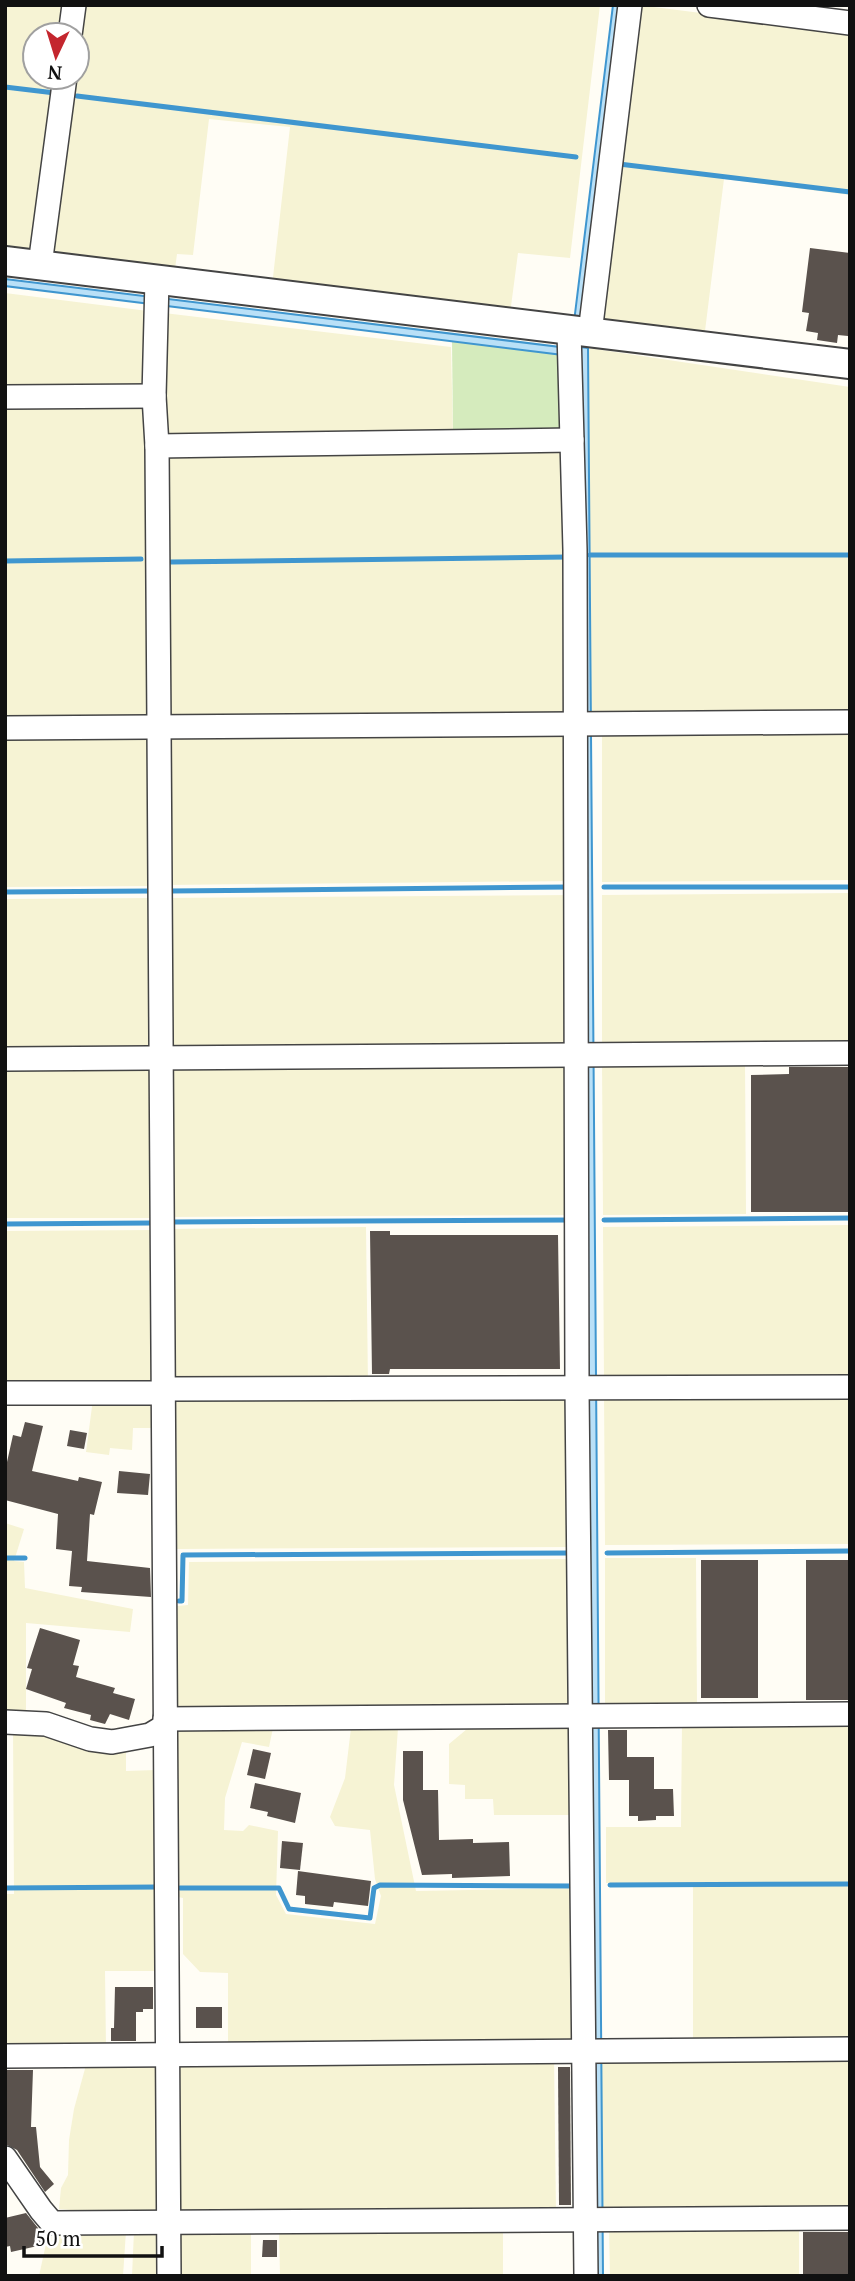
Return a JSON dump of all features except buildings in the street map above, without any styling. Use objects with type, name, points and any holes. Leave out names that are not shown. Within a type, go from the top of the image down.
[{"type":"street","points":[[586,2276],[593,2220],[586,1054],[583,723],[572,440],[579,332],[630,5]]},
{"type":"street","points":[[709,5],[850,23]]},
{"type":"street","points":[[40,265],[63,91]]},
{"type":"street","points":[[5,261],[40,265],[156,294],[579,332],[850,364]]},
{"type":"street","points":[[156,294],[154,396],[157,446],[169,2276]]},
{"type":"street","points":[[5,397],[154,396]]},
{"type":"street","points":[[157,446],[572,440]]},
{"type":"street","points":[[5,728],[850,722]]},
{"type":"street","points":[[5,1059],[850,1053]]},
{"type":"street","points":[[5,1393],[850,1387]]},
{"type":"street","points":[[5,1722],[46,1724],[90,1739],[112,1742],[150,1735],[165,1723],[850,1713]]},
{"type":"street","points":[[5,2056],[850,2049]]},
{"type":"street","points":[[5,2158],[52,2223],[850,2218]]},
{"type":"shaded area","points":[[5,5],[64,5],[62,21],[21,21],[21,91],[54,91],[35,246],[28,252],[5,250]]},
{"type":"shaded area","points":[[81,5],[600,5],[570,258],[518,253],[510,314],[272,286],[290,127],[209,119],[193,255],[177,254],[175,269],[51,253],[71,91],[91,91],[91,21],[79,21]]},
{"type":"shaded area","points":[[638,5],[850,32],[850,195],[724,179],[704,339],[595,325]]},
{"type":"shaded area","points":[[5,293],[148,311],[147,390],[5,391]]},
{"type":"shaded area","points":[[164,313],[451,347],[453,437],[169,439],[164,434]]},
{"type":"shaded area","points":[[588,348],[850,387],[850,715],[591,715]]},
{"type":"shaded area","points":[[5,403],[145,403],[151,716],[5,721]]},
{"type":"shaded area","points":[[559,449],[565,454],[568,712],[561,718],[171,720],[166,715],[164,455]]},
{"type":"shaded area","points":[[567,730],[572,881],[167,885],[170,731]]},
{"type":"shaded area","points":[[602,730],[850,730],[850,880],[602,882]]},
{"type":"shaded area","points":[[5,733],[145,733],[151,739],[151,886],[5,887]]},
{"type":"shaded area","points":[[850,893],[850,1048],[602,1049],[602,895]]},
{"type":"shaded area","points":[[572,895],[573,1047],[172,1051],[167,898]]},
{"type":"shaded area","points":[[151,898],[152,1055],[5,1055],[5,899]]},
{"type":"shaded area","points":[[567,1060],[574,1215],[168,1217],[169,1069]]},
{"type":"shaded area","points":[[745,1060],[746,1214],[603,1215],[602,1061]]},
{"type":"shaded area","points":[[5,1064],[153,1067],[154,1218],[5,1218]]},
{"type":"shaded area","points":[[850,1225],[850,1381],[604,1382],[603,1227]]},
{"type":"shaded area","points":[[366,1227],[368,1385],[174,1384],[168,1229]]},
{"type":"shaded area","points":[[155,1230],[152,1385],[5,1385],[5,1231]]},
{"type":"shaded area","points":[[850,1391],[850,1544],[605,1545],[604,1392]]},
{"type":"shaded area","points":[[571,1393],[576,1547],[177,1549],[176,1398]]},
{"type":"shaded area","points":[[152,1398],[152,1428],[133,1428],[132,1450],[110,1448],[109,1455],[86,1452],[93,1399]]},
{"type":"shaded area","points":[[5,1523],[24,1529],[14,1561],[24,1562],[25,1588],[133,1609],[130,1632],[26,1623],[26,1714],[5,1717]]},
{"type":"shaded area","points":[[605,1558],[696,1558],[697,1707],[605,1708]]},
{"type":"shaded area","points":[[576,1559],[577,1708],[178,1708],[177,1606],[188,1605],[189,1562]]},
{"type":"shaded area","points":[[850,1721],[850,2043],[693,2045],[693,1884],[606,1883],[606,1827],[681,1827],[682,1722]]},
{"type":"shaded area","points":[[572,1723],[579,1815],[494,1815],[493,1799],[465,1799],[465,1785],[449,1784],[449,1744],[473,1724]]},
{"type":"shaded area","points":[[180,1726],[273,1728],[269,1747],[242,1742],[225,1798],[224,1830],[243,1831],[249,1825],[278,1831],[276,1895],[286,1914],[375,1924],[381,1896],[375,1879],[370,1830],[335,1826],[330,1817],[345,1778],[351,1728],[398,1728],[394,1785],[416,1891],[580,1888],[581,2047],[228,2047],[228,1973],[200,1972],[183,1954],[183,1898],[173,1896],[172,1732]]},
{"type":"shaded area","points":[[13,1727],[126,1745],[126,1771],[156,1770],[160,1971],[105,1971],[106,2047],[5,2046],[5,1894],[14,1894]]},
{"type":"shaded area","points":[[554,2056],[556,2214],[179,2217],[177,2059]]},
{"type":"shaded area","points":[[850,2056],[850,2211],[601,2210],[600,2059]]},
{"type":"shaded area","points":[[86,2065],[162,2066],[161,2211],[157,2217],[59,2209],[61,2188],[68,2175],[69,2140],[74,2109]]},
{"type":"shaded area","points":[[799,2224],[799,2276],[610,2276],[609,2225]]},
{"type":"shaded area","points":[[503,2226],[503,2276],[280,2276],[279,2228]]},
{"type":"shaded area","points":[[251,2228],[251,2276],[176,2276],[176,2233]]},
{"type":"shaded area","points":[[49,2230],[126,2231],[123,2276],[39,2276]]},
{"type":"shaded area","points":[[134,2231],[155,2231],[159,2236],[160,2276],[132,2276]]},
{"type":"green space","points":[[452,341],[563,355],[566,433],[453,433]]},
{"type":"water","points":[[613,5],[621,5],[581,321],[574,322]]},
{"type":"water","points":[[5,279],[560,347],[563,355],[5,286]]},
{"type":"water","points":[[580,347],[588,348],[603,2276],[592,2276]]},
{"type":"waterway","points":[[5,87],[21,89]]},
{"type":"waterway","points":[[38,91],[55,91]]},
{"type":"waterway","points":[[77,96],[576,157]]},
{"type":"waterway","points":[[619,164],[850,192]]},
{"type":"waterway","points":[[590,555],[850,555]]},
{"type":"waterway","points":[[171,562],[567,557]]},
{"type":"waterway","points":[[5,561],[141,559]]},
{"type":"waterway","points":[[170,891],[568,887]]},
{"type":"waterway","points":[[604,887],[850,887]]},
{"type":"waterway","points":[[5,892],[150,891]]},
{"type":"waterway","points":[[604,1220],[850,1218]]},
{"type":"waterway","points":[[173,1222],[569,1220]]},
{"type":"waterway","points":[[5,1224],[150,1223]]},
{"type":"waterway","points":[[607,1553],[850,1551]]},
{"type":"waterway","points":[[179,1601],[182,1601],[183,1555],[571,1553]]},
{"type":"waterway","points":[[5,1558],[25,1558]]},
{"type":"waterway","points":[[610,1885],[850,1884]]},
{"type":"waterway","points":[[180,1888],[279,1888],[289,1909],[370,1918],[374,1888],[380,1885],[574,1886]]},
{"type":"waterway","points":[[5,1888],[158,1887]]}]
